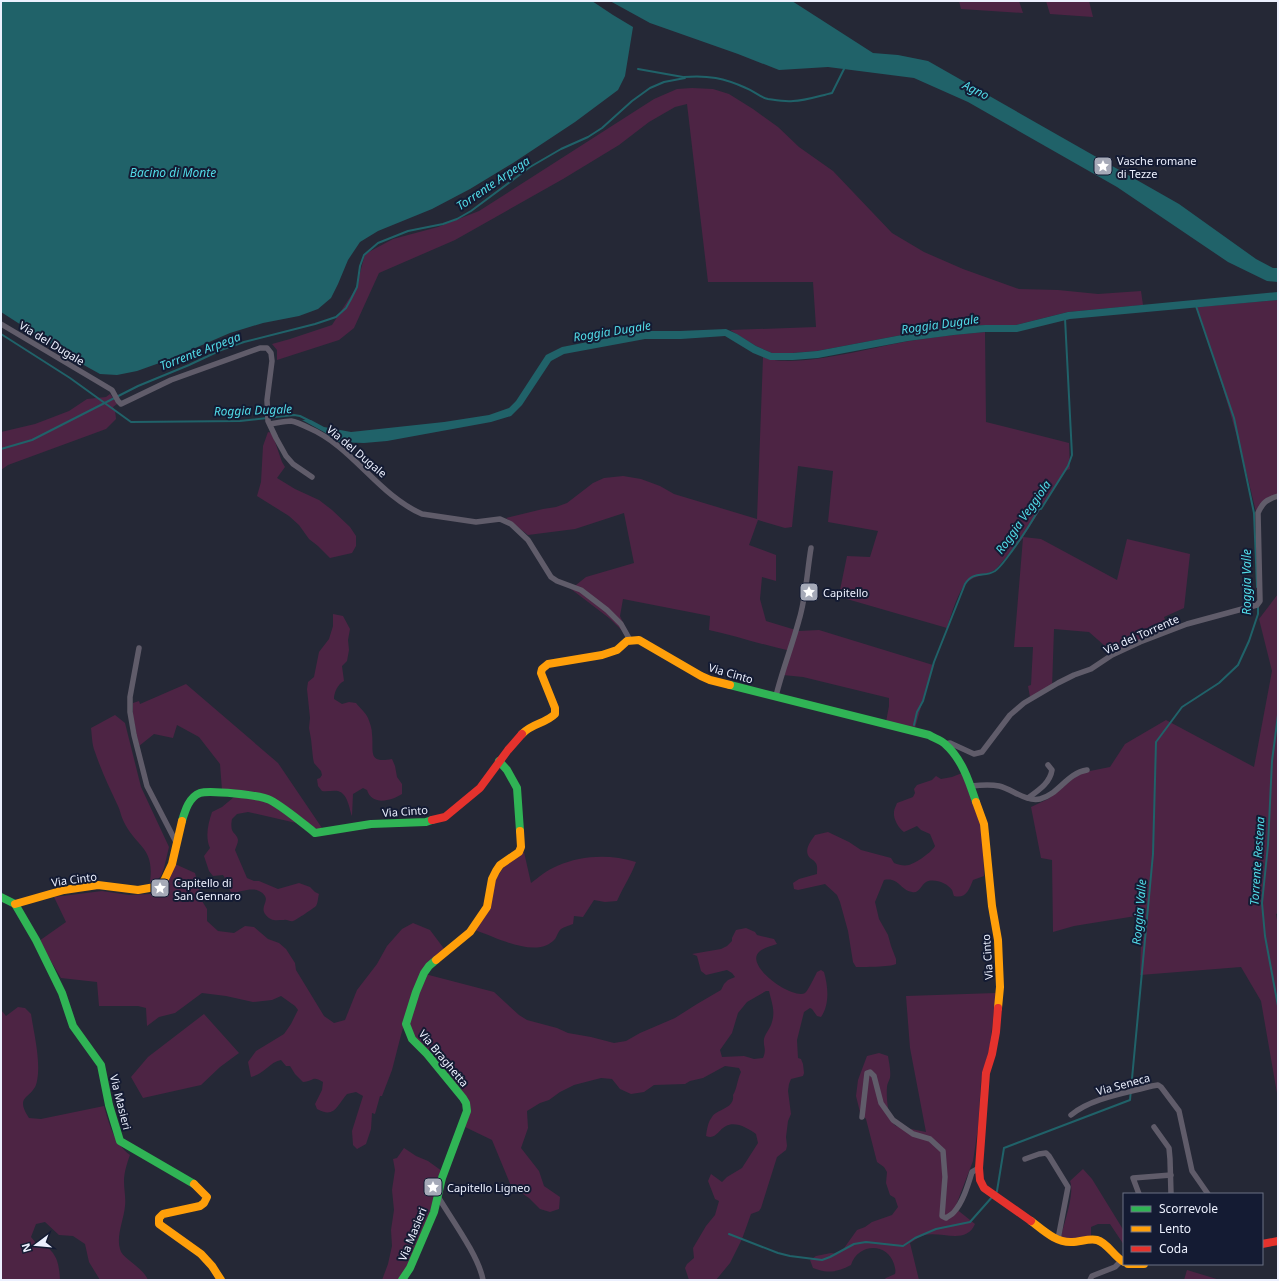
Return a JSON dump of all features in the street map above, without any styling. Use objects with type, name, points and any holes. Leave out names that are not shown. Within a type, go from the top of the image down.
[{"type":"street","name":"Via del Dugale","points":[[1,324],[112,390],[121,404],[171,380],[267,348],[272,353],[267,400],[269,422],[291,421],[318,432],[329,439],[398,498],[422,514],[476,522],[500,519],[511,524],[528,540],[551,576],[557,581],[580,590],[607,610],[621,624],[630,640]]},
{"type":"street","points":[[269,422],[276,438],[293,464],[312,477]]},
{"type":"street","name":"Via del Torrente","points":[[945,744],[950,743],[974,754],[982,752],[1010,715],[1024,703],[1058,683],[1090,669],[1112,655],[1186,624],[1257,605],[1260,601],[1258,513],[1262,504],[1268,499],[1278,496]]},
{"type":"street","points":[[776,696],[780,678],[801,614],[811,548]]},
{"type":"street","name":"Via Cinto","points":[[15,904],[50,893],[87,887],[104,886],[138,890],[155,887],[164,882],[172,864],[184,812],[191,799],[200,793],[228,792],[269,799],[315,833],[371,824],[420,822],[440,819],[450,814],[480,788],[490,776],[499,761],[528,728],[552,718],[555,714],[555,708],[541,673],[542,669],[548,664],[602,655],[617,650],[627,641],[639,640],[701,676],[929,735],[945,744],[961,764],[971,786],[985,830],[988,880],[998,940],[1000,987],[996,1032],[985,1082],[979,1168],[980,1180],[984,1188],[1041,1229],[1063,1242],[1073,1243],[1093,1240],[1101,1242],[1123,1262]]},
{"type":"street","points":[[139,648],[130,696],[130,712],[134,735],[147,786],[176,842]]},
{"type":"street","name":"Via Braghetta","points":[[437,1195],[467,1111],[466,1103],[452,1084],[412,1038],[406,1024],[416,992],[428,966],[470,932],[487,906],[492,880],[496,871],[500,865],[519,852],[521,847],[517,788],[507,770],[499,761]]},
{"type":"street","points":[[1028,798],[1039,790],[1051,777],[1052,770],[1048,765]]},
{"type":"street","points":[[971,786],[1000,786],[1028,798],[1040,799],[1049,795],[1079,771],[1087,770]]},
{"type":"street","name":"Via Masieri","points":[[1,896],[15,904],[36,940],[62,993],[73,1026],[101,1065],[109,1105],[120,1141],[190,1180],[204,1191],[207,1197],[204,1203],[200,1206],[163,1214],[159,1218],[159,1224],[193,1247],[210,1263],[221,1280]]},
{"type":"street","points":[[862,1117],[867,1073],[870,1072],[874,1076],[881,1104],[893,1120],[913,1134],[930,1140],[943,1150],[945,1177],[942,1216],[946,1218],[954,1213],[967,1188],[972,1172],[979,1168]]},
{"type":"street","name":"Via Seneca","points":[[1071,1116],[1086,1106],[1101,1100],[1158,1085],[1179,1111],[1192,1171],[1207,1193]]},
{"type":"street","points":[[1154,1127],[1169,1148],[1171,1193]]},
{"type":"street","points":[[1025,1159],[1046,1153],[1068,1187],[1058,1239]]},
{"type":"street","points":[[1139,1193],[1133,1178],[1171,1175]]},
{"type":"street","name":"Via Masieri","points":[[402,1280],[410,1268],[431,1218],[437,1195]]},
{"type":"street","name":"Via Masieri","points":[[437,1195],[471,1251],[482,1272],[483,1280]]},
{"type":"street","points":[[1263,1244],[1278,1241]]},
{"type":"street","points":[[1090,1280],[1092,1276],[1123,1263]]},
{"type":"shaded area","points":[[959,1],[1019,1],[1023,13],[961,9]]},
{"type":"shaded area","points":[[1046,1],[1089,1],[1093,17],[1050,14]]},
{"type":"shaded area","points":[[677,89],[713,89],[729,94],[753,109],[778,127],[799,147],[833,171],[892,233],[924,252],[963,269],[1019,289],[1058,290],[1098,294],[1141,291],[1143,305],[1068,312],[1016,325],[953,327],[817,351],[772,353],[756,346],[730,330],[816,327],[813,282],[708,282],[687,104],[675,107],[649,122],[619,145],[563,179],[455,240],[379,273],[354,328],[339,340],[277,360],[277,350],[272,344],[332,325],[356,288],[365,254],[393,239],[438,227],[479,211],[654,99]]},
{"type":"shaded area","points":[[1278,300],[1278,498],[1270,501],[1256,512],[1229,409],[1197,307]]},
{"type":"shaded area","points":[[985,332],[986,422],[1069,443],[1070,469],[1065,471],[1023,537],[1041,539],[1117,580],[1127,539],[1190,554],[1184,608],[1164,617],[1168,627],[1113,653],[1089,632],[1054,629],[1052,688],[1030,697],[1028,686],[1031,685],[1033,647],[1014,647],[1023,538],[996,569],[990,573],[973,578],[966,583],[962,588],[956,602],[947,628],[833,595],[840,590],[847,556],[870,557],[878,531],[828,522],[833,471],[798,466],[792,527],[785,528],[758,520],[749,545],[776,555],[776,581],[762,577],[760,599],[766,621],[799,631],[819,630],[933,665],[915,728],[886,722],[889,698],[803,677],[783,675],[791,651],[709,630],[710,616],[623,599],[620,616],[630,638],[609,618],[571,589],[586,577],[634,563],[624,513],[575,529],[528,535],[506,518],[556,507],[567,503],[593,483],[604,478],[623,476],[641,479],[660,486],[674,494],[757,519],[763,357],[776,360],[794,361],[813,359],[909,341]]},
{"type":"shaded area","points":[[110,394],[117,404],[113,407],[115,410],[116,419],[106,429],[8,465],[1,470],[1,432],[35,424],[69,411],[87,399],[106,397]]},
{"type":"shaded area","points":[[268,432],[272,433],[285,467],[277,478],[295,489],[319,500],[350,527],[356,536],[356,546],[352,553],[330,558],[309,539],[299,525],[289,516],[257,496],[261,482],[263,446]]},
{"type":"shaded area","points":[[1278,594],[1278,913],[1276,914],[1278,925],[1278,1099],[1261,1001],[1241,967],[1140,975],[1142,915],[1074,926],[1053,932],[1052,860],[1041,858],[1031,807],[1048,799],[1080,773],[1110,767],[1125,744],[1166,720],[1254,767],[1272,671],[1259,619]]},
{"type":"shaded area","points":[[333,614],[343,616],[350,629],[347,661],[342,666],[344,681],[337,688],[334,699],[342,704],[349,702],[356,703],[364,712],[368,718],[371,728],[373,755],[379,760],[392,759],[397,777],[402,784],[402,794],[393,799],[382,801],[377,800],[369,795],[367,790],[363,788],[353,794],[352,816],[344,795],[338,791],[322,791],[318,786],[317,779],[322,775],[321,771],[314,763],[309,728],[310,718],[307,689],[308,682],[314,677],[319,652],[329,639],[333,626]]},
{"type":"shaded area","points":[[186,684],[278,763],[324,831],[305,825],[248,812],[237,814],[232,819],[232,831],[238,840],[235,850],[247,878],[278,889],[299,883],[310,887],[319,894],[316,906],[293,921],[274,920],[269,918],[264,911],[266,899],[263,894],[253,889],[232,893],[223,875],[213,876],[209,871],[204,856],[210,848],[208,844],[208,830],[212,812],[222,807],[240,792],[222,790],[220,764],[199,737],[177,725],[173,738],[154,734],[139,746],[133,717],[133,703],[139,701],[140,704]]},
{"type":"shaded area","points":[[115,715],[125,723],[141,787],[169,847],[161,876],[152,884],[150,882],[150,861],[147,854],[123,820],[93,746],[91,728]]},
{"type":"shaded area","points":[[962,773],[980,824],[983,838],[984,876],[973,880],[966,893],[958,897],[954,896],[950,887],[936,881],[924,883],[918,891],[914,892],[908,891],[893,880],[884,880],[875,902],[879,919],[888,935],[896,959],[896,964],[856,967],[853,962],[848,931],[837,895],[825,884],[798,890],[794,889],[793,883],[799,879],[817,874],[817,865],[810,858],[807,852],[810,843],[815,835],[828,832],[849,842],[861,850],[891,858],[894,863],[900,865],[912,864],[920,860],[935,846],[930,834],[921,830],[917,826],[904,832],[900,829],[895,821],[894,815],[894,810],[897,803],[913,797],[915,793],[914,789],[917,785],[932,780],[936,776],[941,779]]},
{"type":"shaded area","points":[[524,852],[531,883],[553,868],[567,862],[586,858],[606,857],[626,859],[636,862],[617,901],[605,902],[594,900],[583,917],[574,916],[573,924],[561,929],[551,943],[539,947],[530,947],[511,944],[475,930],[494,882],[505,865]]},
{"type":"shaded area","points":[[175,864],[195,873],[202,901],[207,909],[207,921],[218,931],[234,933],[245,926],[254,927],[268,939],[279,943],[286,949],[295,963],[296,970],[324,1016],[334,1023],[345,1020],[357,990],[377,964],[387,946],[402,929],[413,923],[430,930],[445,950],[414,992],[392,1070],[382,1096],[380,1096],[375,1114],[372,1113],[371,1129],[366,1144],[357,1149],[353,1145],[352,1131],[363,1096],[356,1092],[347,1094],[332,1112],[323,1112],[317,1109],[315,1104],[322,1090],[323,1082],[315,1079],[303,1082],[290,1066],[286,1066],[281,1060],[273,1063],[260,1073],[251,1077],[248,1062],[256,1051],[284,1034],[298,1010],[281,996],[272,1000],[253,1002],[226,996],[202,993],[175,1013],[159,1017],[147,1026],[146,1008],[138,1006],[99,1006],[97,982],[61,978],[39,941],[66,922],[54,897],[102,891],[129,895],[150,894],[164,887],[169,880]]},
{"type":"shaded area","points":[[746,928],[755,932],[757,935],[774,939],[777,944],[760,951],[756,957],[758,964],[771,980],[790,991],[799,994],[805,993],[810,987],[817,972],[821,970],[824,972],[827,989],[827,1001],[821,1017],[817,1016],[810,1008],[804,1012],[797,1040],[798,1058],[801,1059],[803,1064],[804,1073],[803,1076],[791,1079],[789,1084],[788,1091],[791,1114],[788,1121],[786,1137],[787,1146],[786,1150],[777,1157],[761,1208],[759,1211],[751,1214],[742,1239],[730,1263],[716,1280],[689,1280],[685,1268],[694,1258],[693,1248],[706,1226],[715,1215],[719,1201],[715,1199],[708,1181],[711,1174],[722,1182],[727,1177],[742,1168],[758,1143],[756,1134],[733,1124],[723,1128],[715,1136],[706,1136],[707,1128],[714,1114],[729,1106],[733,1100],[733,1095],[741,1072],[739,1068],[725,1066],[703,1078],[690,1081],[685,1084],[654,1085],[644,1092],[631,1094],[620,1089],[612,1079],[601,1078],[574,1085],[527,1111],[528,1128],[521,1148],[539,1171],[544,1186],[560,1197],[559,1209],[550,1212],[540,1209],[529,1198],[511,1186],[492,1140],[465,1127],[469,1110],[406,1031],[425,974],[494,992],[519,1015],[527,1020],[557,1028],[568,1033],[614,1043],[626,1041],[640,1033],[675,1018],[721,990],[728,980],[735,977],[727,970],[706,975],[701,971],[697,956],[692,954],[721,949],[727,946],[732,941],[736,930]],"holes":[[[766,991],[769,991],[773,1008],[773,1016],[771,1025],[764,1039],[765,1052],[763,1058],[754,1059],[744,1056],[722,1057],[720,1050],[732,1033],[738,1013],[747,1002]]]},
{"type":"shaded area","points":[[996,993],[990,1045],[981,1081],[978,1128],[973,1161],[955,1208],[975,1224],[966,1234],[960,1236],[932,1234],[919,1237],[910,1243],[919,1280],[884,1280],[895,1274],[894,1264],[885,1252],[872,1248],[865,1249],[854,1258],[851,1265],[837,1271],[828,1272],[813,1268],[810,1260],[816,1256],[831,1253],[837,1254],[842,1251],[857,1230],[872,1222],[892,1215],[898,1207],[895,1198],[890,1195],[886,1183],[887,1172],[884,1167],[877,1162],[866,1119],[860,1112],[856,1096],[858,1080],[867,1056],[879,1053],[888,1056],[890,1078],[887,1086],[887,1102],[889,1114],[893,1123],[896,1126],[926,1132],[910,1048],[906,996]]},
{"type":"shaded area","points":[[18,1007],[25,1008],[31,1014],[38,1056],[37,1081],[35,1087],[24,1100],[23,1105],[25,1110],[29,1118],[41,1119],[104,1106],[116,1139],[124,1150],[130,1155],[124,1178],[125,1203],[119,1239],[120,1249],[124,1256],[145,1275],[148,1280],[100,1280],[89,1262],[85,1244],[73,1236],[59,1235],[45,1222],[36,1224],[31,1237],[36,1243],[39,1241],[45,1245],[56,1257],[59,1267],[60,1280],[1,1280],[1,1010],[6,1016]]},
{"type":"shaded area","points":[[204,1014],[239,1053],[220,1067],[201,1085],[143,1098],[131,1077],[148,1057]]},
{"type":"shaded area","points":[[404,1148],[416,1156],[428,1161],[446,1174],[405,1280],[382,1280],[388,1264],[392,1246],[391,1230],[394,1210],[392,1190],[395,1170],[393,1159],[397,1158]]},
{"type":"shaded area","points":[[1083,1169],[1092,1179],[1123,1229],[1123,1244],[1110,1224],[1098,1224],[1091,1227],[1091,1237],[1066,1239],[1061,1237],[1070,1200],[1070,1181]]},
{"type":"shaded area","points":[[1187,1270],[1220,1280],[1184,1280]]},
{"type":"water","name":"Bacino di Monte","points":[[1,1],[592,1],[633,27],[625,76],[618,90],[575,122],[513,163],[470,189],[432,209],[378,231],[360,242],[348,260],[331,298],[318,309],[299,316],[263,323],[230,333],[165,361],[137,371],[117,375],[100,374],[1,312]]},
{"type":"water","name":"Agno","points":[[610,1],[792,1],[873,53],[898,55],[928,61],[1179,204],[1256,259],[1273,268],[1278,268],[1278,282],[1267,281],[1228,262],[1117,187],[968,102],[914,78],[828,67],[779,70],[650,23]]},
{"type":"water","points":[[1278,292],[1278,300],[1070,319],[1017,332],[985,332],[954,335],[908,341],[818,358],[793,360],[770,360],[753,353],[725,336],[681,339],[645,339],[564,354],[551,361],[522,405],[511,416],[491,422],[387,441],[364,443],[337,442],[324,432],[302,420],[311,420],[324,427],[351,432],[444,422],[489,415],[509,408],[516,401],[546,355],[562,347],[644,331],[726,329],[772,353],[793,353],[817,351],[953,327],[1016,325],[1068,312]]},
{"type":"waterway","name":"Torrente Arpega","points":[[1,449],[32,440],[138,386],[221,350],[244,342],[315,324],[336,317],[346,308],[357,287],[360,266],[364,255],[378,243],[408,231],[443,224],[457,219],[471,211],[530,167],[561,149],[588,137],[602,128],[632,101],[650,88],[664,82],[685,78],[684,77],[701,76],[723,80],[738,85],[768,99],[798,101],[832,93],[845,67]]},
{"type":"waterway","points":[[638,69],[683,77]]},
{"type":"waterway","name":"Roggia Valle","points":[[1196,306],[1234,418],[1254,513],[1257,587]]},
{"type":"waterway","name":"Roggia Veggiola","points":[[914,725],[917,712],[923,701],[934,662],[965,584],[972,577],[991,573],[1001,565],[1023,535],[1039,509],[1041,509],[1068,466],[1072,455],[1065,318]]},
{"type":"waterway","name":"Roggia Dugale","points":[[1,334],[70,378],[131,422],[240,421],[294,415],[310,421]]},
{"type":"waterway","name":"Roggia Valle","points":[[996,1193],[1004,1148],[1130,1100],[1153,854],[1156,742],[1182,707],[1219,683],[1238,665],[1249,641],[1258,614],[1258,605]]},
{"type":"waterway","name":"Torrente Restena","points":[[1278,715],[1272,761],[1268,845],[1262,903],[1265,936],[1278,1006]]},
{"type":"waterway","name":"Roggia Valle","points":[[729,1234],[778,1253],[822,1260],[854,1244],[866,1242],[903,1246],[915,1238],[936,1229],[970,1222],[993,1196]]},
{"type":"traffic: fast","points":[[730,685],[929,735],[943,743],[956,756],[968,778],[976,802]]},
{"type":"traffic: fast","points":[[499,761],[507,770],[517,788],[520,831]]},
{"type":"traffic: fast","points":[[182,821],[190,801],[196,795],[205,792],[265,798],[276,803],[315,833],[371,824],[426,822],[432,820]]},
{"type":"traffic: fast","points":[[1,897],[15,904],[36,940],[62,993],[73,1026],[101,1065],[109,1105],[120,1141],[194,1184]]},
{"type":"traffic: fast","points":[[402,1280],[410,1268],[434,1212],[442,1178],[467,1111],[466,1103],[463,1098],[427,1054],[412,1039],[406,1024],[416,992],[424,973],[436,960]]},
{"type":"traffic: slow","points":[[522,734],[526,730],[547,720],[555,714],[555,708],[541,673],[542,669],[548,664],[602,655],[617,650],[627,641],[639,640],[701,676],[730,685]]},
{"type":"traffic: slow","points":[[976,802],[984,824],[992,906],[998,940],[1000,987],[998,1008]]},
{"type":"traffic: slow","points":[[15,904],[64,890],[98,885],[138,890],[155,887],[164,881],[172,864],[182,821]]},
{"type":"traffic: slow","points":[[436,960],[470,932],[487,907],[492,879],[496,871],[500,865],[519,852],[521,847],[520,831]]},
{"type":"traffic: slow","points":[[194,1184],[207,1197],[204,1203],[200,1206],[163,1214],[159,1218],[159,1224],[201,1254],[212,1266],[221,1280]]},
{"type":"traffic: slow","points":[[1031,1221],[1050,1235],[1066,1242],[1097,1240],[1108,1247],[1123,1262]]},
{"type":"traffic: jam","points":[[432,820],[445,817],[480,788],[508,750],[522,734]]},
{"type":"traffic: jam","points":[[998,1008],[992,1054],[986,1073],[979,1168],[980,1180],[984,1188],[1031,1221]]},
{"type":"traffic: jam","points":[[1263,1244],[1278,1241]]},
{"type":"place","name":"Vasche romane di Tezze","points":[[1103,166]]},
{"type":"place","name":"Capitello","points":[[809,592]]},
{"type":"place","name":"Capitello di San Gennaro","points":[[160,888]]},
{"type":"place","name":"Capitello Ligneo","points":[[433,1187]]}]
